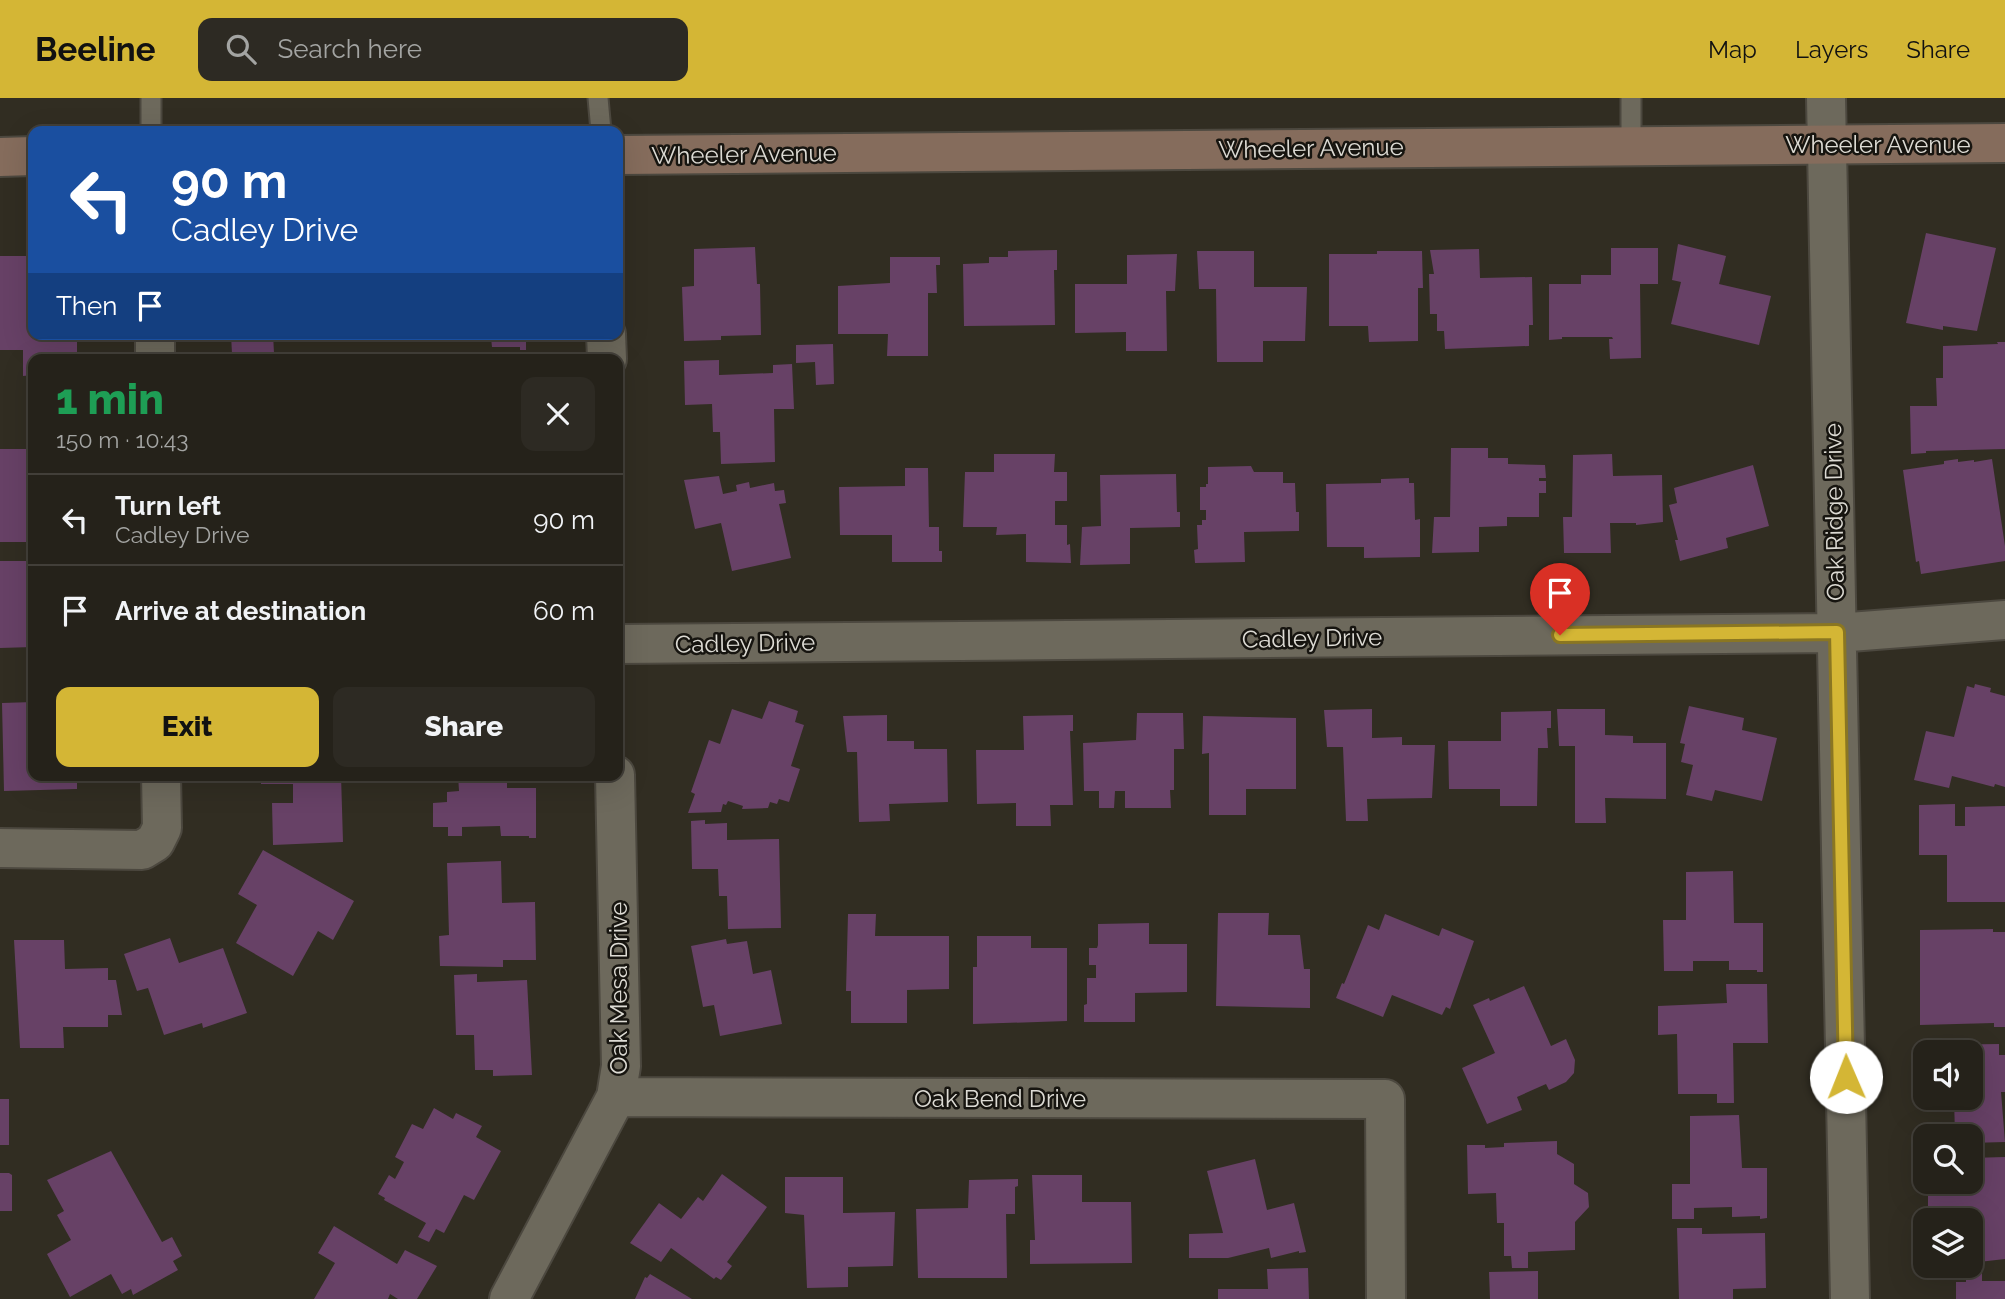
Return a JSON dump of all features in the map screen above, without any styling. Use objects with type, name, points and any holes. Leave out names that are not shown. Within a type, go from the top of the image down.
[{"type":"main road","name":"Wheeler Avenue","points":[[623,155],[2005,143]]},
{"type":"main road","points":[[0,157],[28,156]]},
{"type":"street","name":"Oak Ridge Drive","points":[[1826,98],[1850,1299]]},
{"type":"street","name":"Cadley Drive","points":[[623,644],[1837,632],[2005,620]]},
{"type":"street","points":[[0,848],[142,850],[155,842],[162,828],[161,781]]},
{"type":"street","name":"Oak Mesa Drive","points":[[509,1299],[616,1097],[621,1066],[615,781]]},
{"type":"street","name":"Oak Bend Drive","points":[[616,1097],[1385,1099],[1386,1299]]},
{"type":"lane","points":[[151,98],[151,126]]},
{"type":"lane","points":[[598,98],[601,126]]},
{"type":"lane","points":[[1631,98],[1631,145]]},
{"type":"building","points":[[1926,233],[1996,248],[1977,331],[1943,326],[1943,330],[1906,323]]},
{"type":"building","points":[[1678,244],[1726,256],[1719,284],[1771,296],[1759,345],[1671,324],[1681,282],[1672,280]]},
{"type":"building","points":[[755,247],[757,284],[760,284],[761,335],[721,336],[721,340],[684,341],[682,287],[694,286],[694,249]]},
{"type":"building","points":[[1611,248],[1658,248],[1658,284],[1640,284],[1641,358],[1610,359],[1609,339],[1613,339],[1612,337],[1562,337],[1549,340],[1549,284],[1581,284],[1581,275],[1611,275]]},
{"type":"building","points":[[1479,249],[1480,278],[1532,277],[1533,325],[1529,325],[1529,346],[1445,349],[1444,331],[1437,331],[1437,314],[1430,314],[1429,274],[1434,274],[1430,250]]},
{"type":"building","points":[[1057,250],[1057,270],[1054,270],[1055,325],[964,326],[963,264],[989,263],[989,257],[1008,257],[1008,251]]},
{"type":"building","points":[[1197,251],[1254,251],[1254,287],[1307,287],[1305,341],[1263,341],[1263,362],[1217,362],[1216,289],[1199,289]]},
{"type":"building","points":[[1377,251],[1422,251],[1423,288],[1418,288],[1418,341],[1369,342],[1368,326],[1329,326],[1329,254],[1377,254]]},
{"type":"building","points":[[1177,254],[1175,291],[1166,291],[1167,351],[1126,351],[1126,332],[1075,333],[1075,284],[1127,284],[1127,255]]},
{"type":"building","points":[[0,256],[28,256],[28,340],[77,340],[77,354],[28,354],[28,376],[23,376],[23,350],[0,350]]},
{"type":"building","points":[[890,257],[940,257],[940,265],[936,265],[937,293],[928,293],[928,356],[887,356],[888,334],[838,334],[838,286],[890,283]]},
{"type":"building","points":[[231,340],[273,340],[274,353],[232,354]]},
{"type":"building","points":[[491,340],[526,340],[526,350],[520,350],[520,347],[492,347]]},
{"type":"building","points":[[1997,342],[2005,342],[2005,449],[1926,451],[1911,454],[1910,406],[1937,406],[1936,378],[1943,378],[1943,346],[1998,344]]},
{"type":"building","points":[[833,344],[834,384],[816,385],[815,362],[796,363],[796,345]]},
{"type":"building","points":[[719,360],[719,375],[773,373],[773,365],[792,364],[794,409],[774,409],[775,462],[721,464],[720,432],[713,432],[712,404],[685,405],[684,361]]},
{"type":"building","points":[[1451,448],[1488,448],[1488,458],[1508,458],[1508,464],[1545,465],[1546,478],[1539,478],[1539,481],[1546,481],[1546,493],[1539,493],[1539,517],[1507,517],[1507,526],[1479,527],[1479,552],[1432,553],[1434,517],[1450,517]]},
{"type":"building","points":[[0,449],[28,449],[28,542],[0,542]]},
{"type":"building","points":[[994,454],[1055,454],[1054,472],[1067,472],[1067,501],[1055,501],[1055,525],[1067,525],[1071,563],[1026,562],[1026,534],[996,535],[997,527],[963,527],[965,472],[994,472]]},
{"type":"building","points":[[1612,454],[1613,476],[1662,475],[1663,522],[1636,525],[1610,523],[1611,553],[1564,553],[1563,517],[1572,517],[1573,455]]},
{"type":"building","points":[[1958,459],[1958,462],[1974,462],[1992,459],[2005,561],[1921,574],[1919,561],[1916,562],[1903,470],[1944,464],[1944,461]]},
{"type":"building","points":[[1753,465],[1769,526],[1726,538],[1728,548],[1680,561],[1669,505],[1677,503],[1674,488]]},
{"type":"building","points":[[1251,466],[1254,472],[1283,472],[1283,483],[1295,483],[1299,531],[1244,532],[1245,562],[1195,563],[1194,550],[1198,549],[1197,525],[1202,525],[1202,520],[1206,520],[1206,510],[1200,510],[1200,487],[1206,487],[1208,484],[1208,467]]},
{"type":"building","points":[[905,468],[928,468],[929,527],[939,527],[942,562],[892,562],[892,535],[840,535],[839,487],[905,486]]},
{"type":"building","points":[[1176,474],[1180,527],[1130,528],[1130,564],[1080,565],[1082,527],[1101,526],[1100,475]]},
{"type":"building","points":[[719,476],[723,494],[737,491],[736,485],[749,482],[750,488],[774,483],[775,491],[784,490],[786,503],[779,504],[791,558],[732,571],[721,523],[695,529],[684,480]]},
{"type":"building","points":[[1409,478],[1409,483],[1414,483],[1415,520],[1420,519],[1420,557],[1364,558],[1364,547],[1327,547],[1326,484],[1381,483],[1381,479]]},
{"type":"building","points":[[0,561],[28,561],[28,647],[0,648]]},
{"type":"building","points":[[1975,684],[1991,688],[1990,692],[2005,696],[2005,787],[1995,784],[1994,787],[1952,776],[1949,788],[1914,780],[1926,731],[1954,737],[1967,686],[1974,688]]},
{"type":"building","points":[[769,701],[798,711],[795,722],[804,725],[791,766],[800,769],[789,802],[779,799],[777,804],[770,802],[768,808],[742,809],[743,806],[728,801],[726,805],[723,804],[721,812],[688,813],[695,794],[691,792],[709,740],[720,744],[732,709],[762,719]]},
{"type":"building","points":[[28,702],[28,781],[77,781],[77,789],[4,791],[2,703]]},
{"type":"building","points":[[1689,706],[1744,718],[1742,730],[1777,738],[1762,801],[1715,790],[1712,801],[1686,795],[1693,765],[1681,762],[1685,744],[1680,743]]},
{"type":"building","points":[[1372,709],[1372,738],[1402,737],[1402,745],[1435,745],[1432,798],[1367,799],[1368,821],[1346,821],[1343,747],[1327,747],[1324,710]]},
{"type":"building","points":[[1557,709],[1605,709],[1605,735],[1633,736],[1633,743],[1666,743],[1666,799],[1605,798],[1606,823],[1575,823],[1575,746],[1559,746]]},
{"type":"building","points":[[1551,711],[1551,728],[1547,728],[1548,748],[1538,748],[1537,806],[1500,806],[1500,789],[1449,789],[1448,741],[1501,741],[1501,712]]},
{"type":"building","points":[[1137,713],[1183,713],[1184,749],[1174,749],[1171,808],[1125,808],[1125,791],[1115,791],[1114,808],[1099,808],[1099,791],[1084,791],[1083,743],[1136,740]]},
{"type":"building","points":[[887,715],[887,741],[914,741],[914,749],[947,749],[948,802],[889,804],[890,821],[859,822],[857,752],[847,752],[843,716]]},
{"type":"building","points":[[1073,715],[1073,731],[1070,731],[1073,805],[1050,805],[1051,826],[1016,826],[1016,803],[977,804],[976,750],[1024,750],[1023,716]]},
{"type":"building","points":[[1203,716],[1296,718],[1296,789],[1246,789],[1246,815],[1209,815],[1209,753],[1202,754]]},
{"type":"building","points":[[261,781],[341,781],[343,842],[273,845],[272,803],[293,803],[293,784],[261,784]]},
{"type":"building","points":[[458,781],[507,781],[507,788],[536,788],[536,838],[501,836],[500,826],[462,827],[462,836],[448,836],[448,827],[433,827],[433,803],[447,802],[447,792],[459,791]]},
{"type":"building","points":[[1955,804],[1955,826],[1965,826],[1965,807],[2005,806],[2005,902],[1947,902],[1947,855],[1919,855],[1919,805]]},
{"type":"building","points":[[705,820],[705,824],[727,823],[727,840],[779,839],[781,928],[728,929],[727,896],[719,896],[718,869],[692,869],[691,821]]},
{"type":"building","points":[[263,850],[354,901],[333,940],[318,931],[293,976],[236,943],[257,905],[238,894]]},
{"type":"building","points":[[501,861],[502,903],[535,902],[536,960],[503,960],[503,967],[440,966],[439,936],[449,935],[447,863]]},
{"type":"building","points":[[1733,871],[1734,923],[1763,923],[1763,972],[1729,970],[1729,961],[1693,961],[1693,971],[1664,971],[1663,920],[1686,920],[1686,872]]},
{"type":"building","points":[[1218,913],[1269,913],[1268,935],[1300,935],[1304,969],[1310,969],[1310,1008],[1216,1006]]},
{"type":"building","points":[[848,914],[876,914],[875,936],[949,936],[949,989],[907,990],[907,1023],[851,1023],[851,991],[846,991]]},
{"type":"building","points":[[1385,914],[1439,936],[1442,928],[1474,941],[1450,1009],[1446,1007],[1442,1015],[1392,995],[1383,1017],[1336,998],[1368,925],[1379,930]]},
{"type":"building","points":[[1149,923],[1149,944],[1187,944],[1187,992],[1135,993],[1135,1022],[1084,1022],[1087,978],[1096,978],[1096,965],[1089,965],[1089,948],[1097,948],[1098,924]]},
{"type":"building","points":[[1993,929],[1993,932],[2005,932],[2005,1027],[1994,1027],[1994,1023],[1920,1025],[1920,930]]},
{"type":"building","points":[[977,936],[1031,936],[1031,948],[1067,948],[1067,1021],[973,1024],[973,967],[977,967]]},
{"type":"building","points":[[170,938],[179,963],[223,948],[247,1013],[203,1028],[202,1023],[164,1035],[148,988],[137,991],[124,954]]},
{"type":"building","points":[[726,939],[727,944],[747,941],[753,974],[771,970],[782,1024],[720,1036],[714,1005],[703,1007],[691,946]]},
{"type":"building","points":[[14,940],[64,940],[65,969],[108,968],[108,980],[116,980],[122,1015],[108,1015],[108,1027],[63,1027],[64,1048],[20,1048]]},
{"type":"building","points":[[477,974],[477,982],[527,980],[532,1075],[493,1076],[493,1070],[475,1070],[474,1035],[456,1035],[454,975]]},
{"type":"building","points":[[1726,984],[1767,984],[1768,1043],[1733,1043],[1734,1103],[1717,1103],[1717,1094],[1678,1094],[1677,1034],[1658,1035],[1658,1006],[1727,1003]]},
{"type":"building","points":[[1524,986],[1551,1046],[1566,1039],[1575,1060],[1574,1073],[1566,1082],[1549,1090],[1546,1084],[1517,1097],[1522,1110],[1487,1124],[1462,1068],[1495,1053],[1473,1005],[1489,998],[1490,1001]]},
{"type":"building","points":[[1983,1044],[1999,1044],[1999,1055],[2005,1055],[2005,1092],[2001,1092],[2005,1142],[1983,1143],[1983,1124],[1955,1124],[1954,1110],[1983,1110]]},
{"type":"building","points":[[0,1099],[9,1099],[9,1145],[0,1145]]},
{"type":"building","points":[[434,1108],[453,1119],[456,1113],[482,1126],[476,1137],[501,1151],[474,1200],[464,1195],[444,1233],[436,1229],[429,1242],[418,1237],[426,1223],[378,1194],[389,1175],[395,1179],[404,1162],[395,1157],[412,1124],[423,1129]]},
{"type":"building","points":[[1739,1115],[1742,1168],[1767,1168],[1767,1218],[1732,1217],[1732,1207],[1694,1208],[1694,1219],[1672,1219],[1672,1184],[1690,1184],[1690,1116]]},
{"type":"building","points":[[1557,1141],[1557,1154],[1574,1164],[1574,1184],[1588,1193],[1589,1207],[1575,1222],[1575,1250],[1528,1252],[1528,1268],[1512,1268],[1511,1256],[1504,1256],[1504,1223],[1497,1223],[1496,1193],[1468,1194],[1467,1145],[1485,1145],[1485,1148],[1504,1147],[1504,1143]]},
{"type":"building","points":[[111,1151],[162,1242],[172,1237],[182,1256],[173,1261],[178,1270],[133,1295],[131,1289],[122,1294],[111,1274],[70,1297],[47,1254],[71,1240],[57,1215],[64,1211],[47,1180]]},
{"type":"building","points":[[2005,1157],[2005,1259],[1983,1262],[1983,1208],[1928,1208],[1928,1194],[1983,1194],[1983,1158]]},
{"type":"building","points":[[1255,1159],[1267,1210],[1294,1203],[1306,1252],[1299,1251],[1271,1258],[1269,1248],[1228,1258],[1189,1258],[1189,1234],[1223,1233],[1207,1171]]},
{"type":"building","points":[[0,1173],[12,1175],[12,1211],[0,1211]]},
{"type":"building","points":[[722,1174],[767,1207],[727,1262],[732,1266],[721,1280],[716,1277],[714,1279],[671,1248],[661,1262],[630,1243],[659,1203],[681,1219],[698,1197],[703,1201]]},
{"type":"building","points":[[1032,1175],[1082,1175],[1082,1202],[1131,1202],[1132,1263],[1030,1264],[1030,1240],[1035,1240]]},
{"type":"building","points":[[785,1177],[843,1177],[843,1213],[895,1212],[893,1266],[848,1267],[848,1287],[807,1288],[804,1215],[785,1213]]},
{"type":"building","points":[[1018,1179],[1018,1186],[1015,1187],[1015,1214],[1006,1214],[1007,1278],[918,1278],[916,1209],[968,1208],[969,1180]]},
{"type":"building","points":[[334,1226],[397,1264],[405,1250],[437,1266],[417,1299],[398,1299],[390,1294],[388,1299],[314,1299],[335,1263],[318,1253]]},
{"type":"building","points":[[1677,1228],[1702,1228],[1702,1234],[1765,1233],[1766,1288],[1733,1289],[1733,1299],[1679,1299]]},
{"type":"building","points":[[1308,1268],[1309,1299],[1218,1299],[1218,1289],[1268,1289],[1267,1269]]},
{"type":"building","points":[[1538,1271],[1538,1299],[1490,1299],[1489,1272]]},
{"type":"building","points":[[650,1274],[692,1299],[635,1299],[645,1277]]},
{"type":"building","points":[[1966,1278],[2005,1281],[2005,1299],[1956,1299],[1956,1282],[1966,1282]]},
{"type":"route","points":[[1560,635],[1837,632],[1846,1077]]}]
